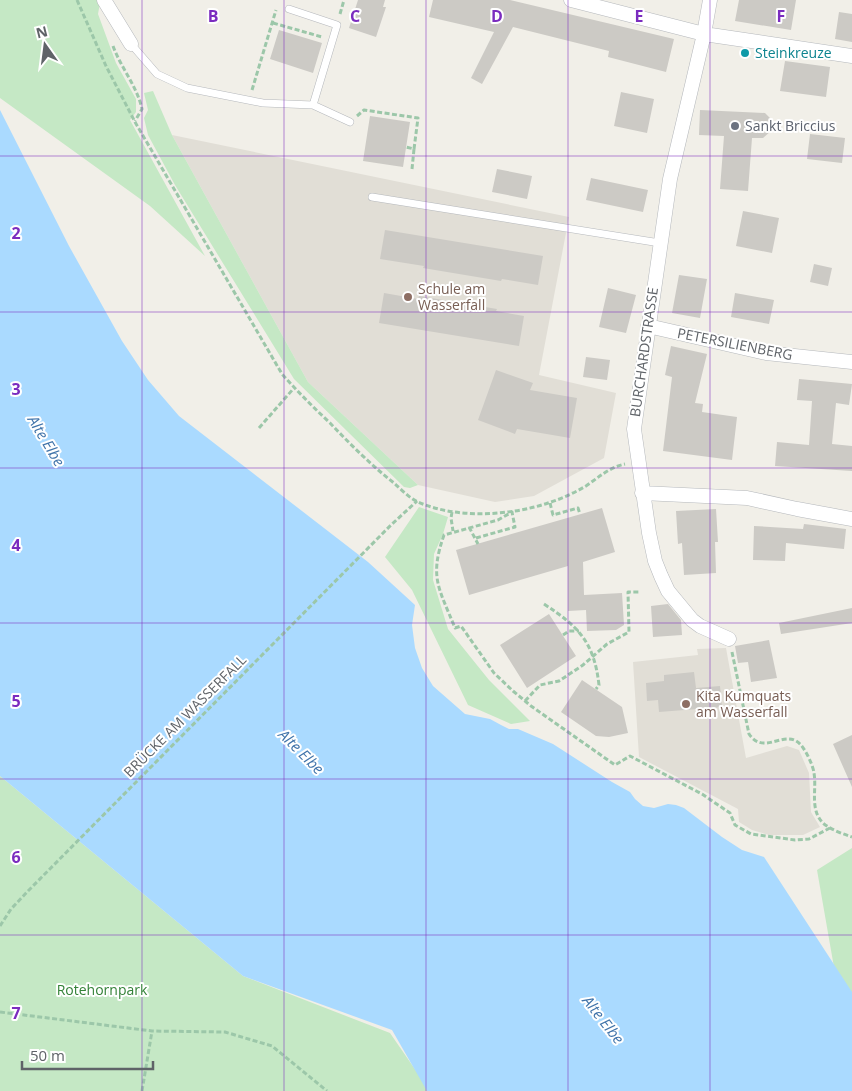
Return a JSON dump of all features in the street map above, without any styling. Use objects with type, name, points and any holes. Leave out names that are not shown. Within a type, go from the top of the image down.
[{"type":"street","points":[[104,0],[131,44]]},
{"type":"street","points":[[571,0],[704,34],[852,56]]},
{"type":"street","name":"BURCHARDSTRASSE","points":[[710,0],[704,34],[670,179],[634,429],[642,492],[655,561],[668,591],[692,620],[700,626],[729,639]]},
{"type":"street","name":"PETERSILIENBERG","points":[[648,326],[766,353],[852,362]]},
{"type":"street","points":[[642,492],[747,498],[852,519]]},
{"type":"lane","points":[[289,10],[337,25],[313,105]]},
{"type":"lane","points":[[131,44],[157,74],[187,88],[263,103],[313,105],[350,122]]},
{"type":"lane","points":[[372,197],[660,244]]},
{"type":"path","points":[[76,0],[106,66],[135,122],[282,374],[361,455],[417,501],[452,512],[512,512],[550,503],[565,497],[584,487],[616,465],[638,461]]},
{"type":"path","points":[[249,100],[277,8]]},
{"type":"path","points":[[273,22],[333,40]]},
{"type":"path","points":[[301,36],[302,31]]},
{"type":"path","points":[[112,44],[118,59],[140,97],[142,109],[135,122]]},
{"type":"path","points":[[350,122],[364,110],[418,118],[412,169]]},
{"type":"path","points":[[406,148],[414,148]]},
{"type":"path","points":[[259,428],[294,388]]},
{"type":"path","name":"BRÜCKE AM WASSERFALL","points":[[0,926],[11,909],[28,891],[417,501]]},
{"type":"path","points":[[550,503],[553,515],[578,508],[580,514]]},
{"type":"path","points":[[452,512],[453,531]]},
{"type":"path","points":[[512,512],[498,520],[444,535],[436,560],[438,587],[455,628],[461,626],[494,672],[525,701],[615,765],[630,756],[702,794],[730,813],[735,825],[751,834],[795,840],[809,839],[830,828]]},
{"type":"path","points":[[476,538],[515,527],[512,512]]},
{"type":"path","points":[[469,527],[478,544]]},
{"type":"path","points":[[525,701],[540,685],[559,681],[594,656],[606,644],[629,632],[628,592],[640,592]]},
{"type":"path","points":[[544,604],[564,618],[579,632],[594,656],[599,685],[596,689]]},
{"type":"path","points":[[623,611],[628,611]]},
{"type":"path","points":[[562,635],[569,631],[579,632]]},
{"type":"path","points":[[729,639],[749,734],[753,740],[762,744],[788,739],[795,740],[802,746],[814,771],[816,810],[823,823],[852,838]]},
{"type":"path","points":[[0,1012],[152,1031],[225,1032],[272,1046],[327,1091]]},
{"type":"path","points":[[142,1091],[152,1031]]},
{"type":"shaded area","name":"Schule am Wasserfall","points":[[172,135],[569,217],[539,375],[616,393],[604,458],[534,496],[495,502],[418,485],[308,382]]},
{"type":"shaded area","name":"Kita Kumquats am Wasserfall","points":[[726,648],[746,758],[787,746],[799,750],[809,773],[811,812],[820,827],[803,835],[769,835],[752,830],[739,822],[738,809],[639,757],[633,662],[698,655],[697,649]]},
{"type":"green space","points":[[0,0],[99,0],[98,14],[116,63],[136,99],[136,112],[130,120],[205,256],[150,206],[0,98]]},
{"type":"green space","points":[[153,91],[172,135],[308,382],[418,485],[410,488],[404,487],[294,379],[175,185],[148,135],[144,118],[148,110],[144,93]]},
{"type":"green space","points":[[419,507],[448,517],[434,554],[433,580],[448,629],[489,680],[530,721],[511,724],[468,705],[412,590],[385,557]]},
{"type":"green space","name":"Rotehornpark","points":[[0,776],[243,976],[390,1033],[430,1091],[0,1091]]},
{"type":"green space","points":[[852,848],[852,1036],[839,996],[817,870]]},
{"type":"water","name":"Alte Elbe","points":[[0,110],[69,246],[122,341],[148,380],[179,416],[368,562],[415,605],[412,625],[415,648],[422,668],[433,686],[465,714],[490,719],[509,729],[518,729],[553,744],[630,792],[643,806],[654,808],[668,804],[684,808],[742,850],[764,857],[852,992],[852,1091],[427,1091],[392,1030],[243,976],[0,776]]},
{"type":"building","points":[[358,0],[385,0],[383,7],[386,7],[376,37],[349,28]]},
{"type":"building","points":[[433,0],[510,0],[674,39],[666,72],[608,57],[609,51],[513,27],[482,84],[471,78],[494,32],[429,17]]},
{"type":"building","points":[[739,0],[796,0],[791,30],[735,21]]},
{"type":"building","points":[[839,12],[852,14],[852,42],[835,39]]},
{"type":"building","points":[[279,30],[322,43],[313,73],[270,59]]},
{"type":"building","points":[[785,61],[830,67],[826,97],[780,91]]},
{"type":"building","points":[[621,92],[654,99],[647,133],[614,126]]},
{"type":"building","points":[[700,110],[765,113],[772,120],[771,131],[763,138],[752,138],[748,191],[720,189],[724,136],[699,135]]},
{"type":"building","points":[[370,116],[410,122],[403,167],[363,161]]},
{"type":"building","points":[[810,134],[845,138],[842,163],[807,159]]},
{"type":"building","points":[[497,169],[532,176],[527,199],[492,192]]},
{"type":"building","points":[[591,178],[648,190],[643,212],[586,200]]},
{"type":"building","points":[[743,211],[779,218],[772,253],[736,246]]},
{"type":"building","points":[[385,230],[543,256],[538,285],[502,279],[501,281],[380,259]]},
{"type":"building","points":[[814,264],[832,268],[828,286],[810,282]]},
{"type":"building","points":[[679,275],[707,279],[700,318],[672,313]]},
{"type":"building","points":[[608,288],[636,295],[626,333],[599,327]]},
{"type":"building","points":[[384,293],[418,299],[419,296],[497,309],[496,311],[524,316],[519,346],[379,323]]},
{"type":"building","points":[[735,293],[774,300],[769,324],[731,317]]},
{"type":"building","points":[[671,346],[707,354],[695,403],[703,404],[702,412],[737,417],[732,460],[663,451],[672,377],[665,375]]},
{"type":"building","points":[[586,357],[610,360],[607,380],[583,377]]},
{"type":"building","points":[[496,370],[533,383],[530,390],[577,398],[570,438],[517,429],[515,434],[478,420]]},
{"type":"building","points":[[799,379],[852,384],[849,405],[836,403],[832,444],[852,446],[852,471],[775,466],[777,442],[809,445],[812,401],[797,400]]},
{"type":"building","points":[[602,508],[615,552],[583,562],[584,595],[622,593],[624,625],[616,630],[587,631],[586,610],[568,611],[568,566],[469,595],[456,550]]},
{"type":"building","points":[[716,509],[718,542],[715,542],[716,573],[684,575],[682,543],[678,544],[676,511]]},
{"type":"building","points":[[804,524],[846,529],[844,549],[786,543],[785,561],[753,560],[754,526],[803,529]]},
{"type":"building","points":[[668,604],[681,620],[682,635],[653,637],[651,606]]},
{"type":"building","points":[[852,608],[852,623],[781,634],[779,623]]},
{"type":"building","points":[[549,614],[576,656],[527,688],[500,645]]},
{"type":"building","points":[[769,640],[777,678],[751,682],[748,662],[738,663],[735,646]]},
{"type":"building","points":[[694,672],[696,688],[720,686],[722,707],[659,712],[658,700],[647,701],[646,683],[664,681],[664,675]]},
{"type":"building","points":[[582,680],[622,707],[628,733],[609,737],[596,736],[561,712]]},
{"type":"building","points":[[852,735],[852,787],[833,744]]},
{"type":"place","name":"Steinkreuze","points":[[745,53]]},
{"type":"place","name":"Sankt Briccius","points":[[735,126]]},
{"type":"place","name":"Schule am Wasserfall","points":[[408,297]]},
{"type":"place","name":"Kita Kumquats am Wasserfall","points":[[686,704]]}]
